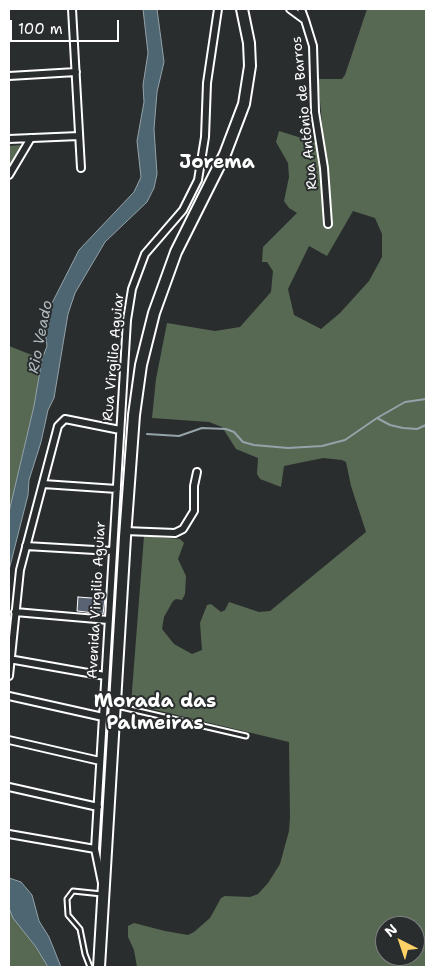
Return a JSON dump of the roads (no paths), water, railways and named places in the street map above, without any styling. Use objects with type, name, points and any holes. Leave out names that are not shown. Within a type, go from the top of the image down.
[{"type":"highway","points":[[99,967],[134,415],[147,337],[176,252],[225,154],[244,104],[250,66],[249,44],[242,9]]},
{"type":"street","points":[[72,9],[81,168]]},
{"type":"street","name":"Rua Virgilio Aguiar","points":[[120,430],[126,328],[136,277],[150,248],[188,203],[201,172],[205,137],[207,84],[218,9]]},
{"type":"street","name":"Rua Antônio de Barros","points":[[290,9],[305,20],[313,46],[314,112],[324,168],[328,224]]},
{"type":"street","points":[[302,9],[305,20]]},
{"type":"street","points":[[9,76],[76,72]]},
{"type":"street","points":[[9,139],[79,136]]},
{"type":"street","points":[[9,175],[31,138]]},
{"type":"street","points":[[9,676],[20,570],[58,426],[65,419],[120,430]]},
{"type":"street","name":"Avenida Virgilio Aguiar","points":[[104,892],[94,849],[120,430]]},
{"type":"street","points":[[126,531],[175,533],[183,529],[194,511],[194,486],[197,472]]},
{"type":"street","points":[[43,484],[117,489]]},
{"type":"street","points":[[26,546],[112,551]]},
{"type":"street","points":[[15,612],[108,620]]},
{"type":"street","points":[[10,659],[105,676]]},
{"type":"street","points":[[9,696],[103,716]]},
{"type":"street","points":[[9,740],[100,761]]},
{"type":"street","points":[[9,787],[98,806]]},
{"type":"street","points":[[9,834],[94,849]]},
{"type":"lane","points":[[116,706],[246,736]]},
{"type":"lane","points":[[90,967],[80,929],[68,915],[67,899],[70,893],[78,890],[104,892]]},
{"type":"water","points":[[143,9],[157,9],[164,62],[157,92],[154,129],[157,174],[154,188],[147,202],[105,242],[75,293],[68,314],[54,398],[48,410],[41,442],[29,480],[28,495],[9,570],[9,512],[34,406],[42,359],[47,346],[45,331],[50,307],[79,250],[134,192],[141,177],[137,141],[144,102],[143,85],[148,53]]},
{"type":"water","points":[[9,878],[21,882],[32,895],[39,921],[49,937],[61,967],[48,967],[36,947],[13,918],[9,908]]},
{"type":"waterway","points":[[147,434],[179,436],[202,428],[226,429],[234,432],[243,442],[254,445],[288,448],[322,446],[345,440],[405,402],[426,399]]},
{"type":"waterway","points":[[377,418],[390,425],[403,428],[417,429],[426,425]]},
{"type":"district","name":"Jorema","points":[[217,163]]},
{"type":"district","name":"Morada das Palmeiras","points":[[155,713]]},
{"type":"water label","name":"Rio Veado","points":[[41,337]]}]
